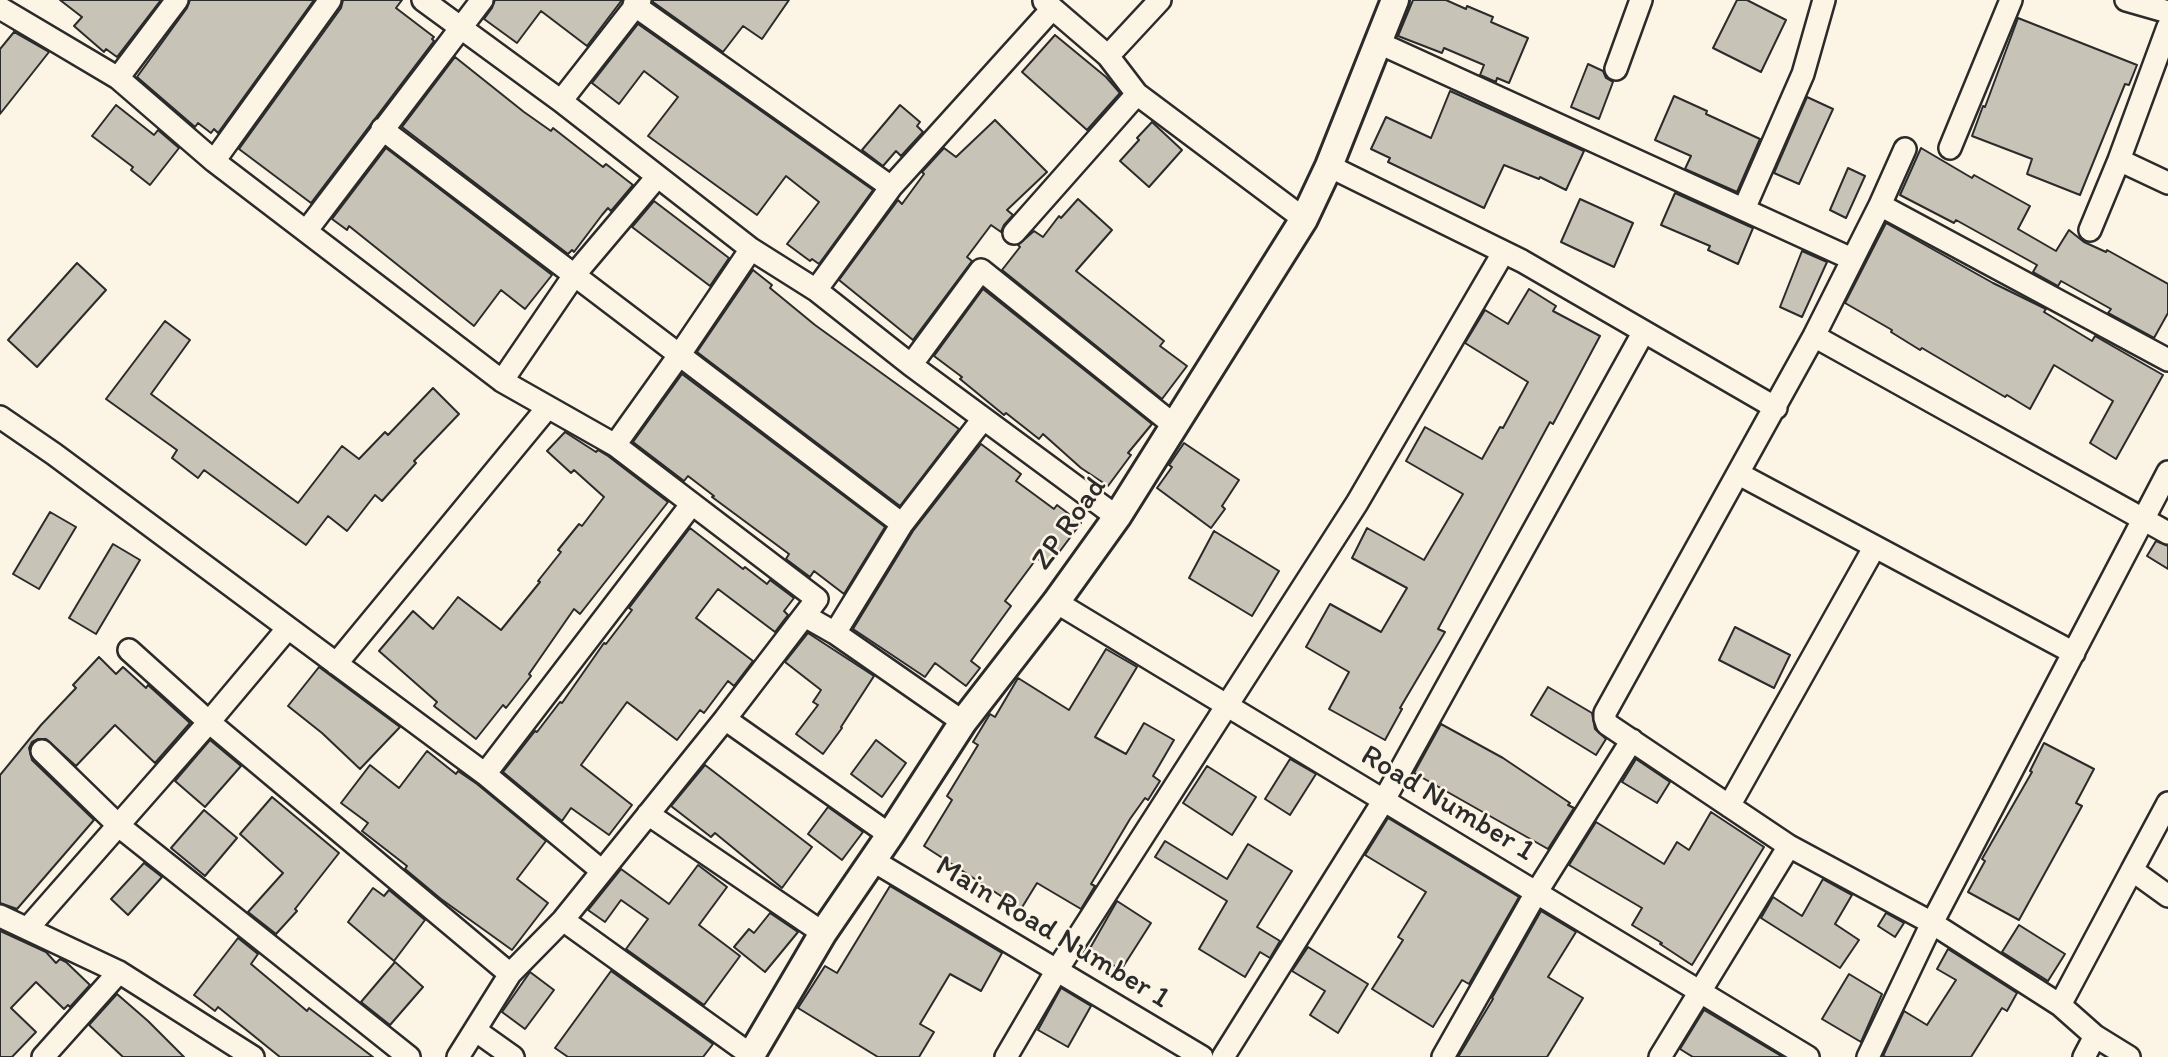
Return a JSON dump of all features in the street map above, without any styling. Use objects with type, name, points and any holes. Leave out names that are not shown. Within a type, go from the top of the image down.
[{"type":"street","points":[[118,78],[177,0]]},
{"type":"street","points":[[215,161],[330,0]]},
{"type":"street","points":[[423,0],[561,101],[751,249],[816,290],[982,419],[1117,517]]},
{"type":"street","points":[[307,230],[481,0]]},
{"type":"street","points":[[1108,56],[1160,0]]},
{"type":"street","name":"ZP Road","points":[[750,1056],[822,933],[891,835],[963,722],[1056,602],[1117,517],[1304,219],[1329,166],[1395,0]]},
{"type":"street","points":[[1616,69],[1641,0]]},
{"type":"street","points":[[1744,209],[1803,74],[1824,0]]},
{"type":"street","points":[[1950,148],[2011,0]]},
{"type":"street","points":[[2126,0],[2168,12]]},
{"type":"street","points":[[561,101],[637,3],[891,187]]},
{"type":"street","points":[[816,290],[891,187],[1047,5],[1108,56],[1137,94],[1304,219]]},
{"type":"street","points":[[0,8],[118,78],[215,161],[502,381],[615,445],[817,600],[563,920],[510,974],[458,1057]]},
{"type":"street","points":[[2090,230],[2168,27]]},
{"type":"street","points":[[1379,43],[1852,259]]},
{"type":"street","points":[[1014,233],[1137,94]]},
{"type":"street","points":[[382,128],[902,524]]},
{"type":"street","points":[[1905,149],[1880,205],[1776,408],[1605,713],[1607,724],[1789,846],[1932,923],[2060,1005],[2095,1036],[2129,1057]]},
{"type":"street","points":[[2119,160],[2168,183]]},
{"type":"street","points":[[1329,166],[1522,261],[1776,408]]},
{"type":"street","points":[[502,381],[575,274],[657,177]]},
{"type":"street","points":[[1880,205],[2168,360]]},
{"type":"street","points":[[615,445],[751,249]]},
{"type":"street","points":[[1006,1057],[1056,970],[1357,503],[1503,253]]},
{"type":"street","points":[[911,365],[981,270],[1175,426]]},
{"type":"street","points":[[1223,1057],[1384,800],[1643,333]]},
{"type":"street","points":[[1814,336],[2168,533]]},
{"type":"street","points":[[336,664],[548,407]]},
{"type":"street","points":[[0,417],[485,774],[602,871]]},
{"type":"street","points":[[835,633],[902,524],[982,419]]},
{"type":"street","points":[[1868,1057],[1932,923],[2168,472]]},
{"type":"street","points":[[1739,474],[2074,653]]},
{"type":"street","points":[[485,774],[691,505]]},
{"type":"street","points":[[1729,806],[1874,548]]},
{"type":"street","name":"Road Number 1","points":[[1056,602],[1808,1057]]},
{"type":"street","points":[[804,615],[835,633],[963,722]]},
{"type":"street","points":[[28,928],[288,628]]},
{"type":"street","points":[[129,650],[209,722],[510,974]]},
{"type":"street","points":[[725,719],[891,835]]},
{"type":"street","points":[[1443,1057],[1536,892],[1632,740]]},
{"type":"street","points":[[42,751],[119,826],[409,1057]]},
{"type":"street","points":[[2060,1005],[2168,803]]},
{"type":"street","points":[[648,814],[822,933]]},
{"type":"street","points":[[1660,1057],[1789,846]]},
{"type":"street","name":"Main Road Number 1","points":[[872,860],[1202,1057]]},
{"type":"street","points":[[2132,870],[2168,896]]},
{"type":"street","points":[[0,916],[119,972],[248,1055]]},
{"type":"street","points":[[563,920],[750,1056]]},
{"type":"street","points":[[43,1057],[119,972]]},
{"type":"street","points":[[475,1030],[513,1057]]},
{"type":"street","points":[[2084,1057],[2095,1036]]},
{"type":"building","points":[[60,0],[161,0],[117,57],[106,49],[104,52],[74,26],[82,17]]},
{"type":"building","points":[[190,0],[314,0],[218,133],[214,129],[211,133],[198,123],[195,127],[137,77]]},
{"type":"building","points":[[343,0],[402,0],[396,8],[434,37],[434,41],[311,203],[239,149],[341,8]]},
{"type":"building","points":[[495,0],[622,0],[587,46],[541,11],[517,43],[484,19]]},
{"type":"building","points":[[653,0],[789,0],[762,39],[743,26],[723,52]]},
{"type":"building","points":[[1413,0],[1446,0],[1466,9],[1467,6],[1493,17],[1491,22],[1528,38],[1509,83],[1497,78],[1496,82],[1480,75],[1484,65],[1444,48],[1442,53],[1398,36]]},
{"type":"building","points":[[1737,0],[1747,0],[1786,20],[1761,72],[1713,48]]},
{"type":"building","points":[[2018,18],[2137,65],[2129,85],[2125,84],[2080,195],[2027,174],[2032,159],[1972,136]]},
{"type":"building","points":[[638,24],[873,190],[819,264],[812,259],[810,261],[787,244],[819,202],[786,176],[757,215],[648,136],[678,97],[644,71],[619,104],[592,83]]},
{"type":"building","points":[[14,32],[49,52],[0,114],[0,49]]},
{"type":"building","points":[[1055,35],[1106,77],[1120,93],[1087,130],[1022,72]]},
{"type":"building","points":[[455,57],[524,112],[551,131],[553,128],[603,167],[606,164],[633,185],[611,211],[608,208],[574,252],[572,250],[568,254],[402,127]]},
{"type":"building","points":[[1588,64],[1603,71],[1606,78],[1613,82],[1599,119],[1571,107]]},
{"type":"building","points":[[1450,91],[1584,151],[1566,190],[1540,177],[1539,179],[1504,165],[1484,208],[1388,162],[1390,158],[1371,149],[1386,117],[1431,138]]},
{"type":"building","points":[[1674,96],[1760,139],[1737,192],[1685,169],[1691,156],[1655,140]]},
{"type":"building","points":[[1807,97],[1833,109],[1799,184],[1774,173]]},
{"type":"building","points":[[116,105],[154,135],[158,130],[179,148],[150,185],[131,170],[133,167],[92,136]]},
{"type":"building","points":[[900,105],[920,122],[917,126],[923,132],[901,156],[896,151],[883,166],[862,150]]},
{"type":"building","points":[[995,120],[1047,172],[1007,210],[1013,215],[1001,232],[991,225],[967,257],[972,261],[913,340],[839,280],[898,200],[902,204],[924,174],[922,172],[944,148],[956,157]]},
{"type":"building","points":[[1152,122],[1182,150],[1149,187],[1120,161]]},
{"type":"building","points":[[386,148],[552,275],[525,309],[501,290],[474,326],[349,226],[347,230],[332,219]]},
{"type":"building","points":[[1921,148],[1972,178],[1974,175],[2030,206],[2018,229],[2056,251],[2069,230],[2084,242],[2106,252],[2107,250],[2168,284],[2168,313],[2154,338],[2108,313],[2111,309],[2061,281],[2058,286],[2033,272],[2037,265],[1956,220],[1954,223],[1900,195]]},
{"type":"building","points":[[1848,168],[1865,176],[1846,218],[1830,210]]},
{"type":"building","points":[[1675,193],[1753,228],[1738,264],[1708,250],[1710,246],[1661,225]]},
{"type":"building","points":[[1078,199],[1112,230],[1076,271],[1164,341],[1160,346],[1187,366],[1162,399],[1002,270],[1020,247],[1018,245],[1034,231],[1043,237],[1059,216],[1061,218]]},
{"type":"building","points":[[1580,199],[1633,223],[1614,267],[1561,242]]},
{"type":"building","points":[[654,201],[729,258],[710,286],[632,227]]},
{"type":"building","points":[[1886,223],[1993,283],[2046,309],[2044,312],[2092,341],[2095,336],[2163,375],[2116,459],[2090,443],[2113,401],[2054,365],[2030,409],[1922,348],[1920,350],[1845,303]]},
{"type":"building","points":[[1802,251],[1827,262],[1802,317],[1780,307]]},
{"type":"building","points":[[77,263],[106,290],[37,367],[8,340]]},
{"type":"building","points":[[753,270],[772,285],[770,288],[815,325],[959,429],[900,506],[697,352]]},
{"type":"building","points":[[983,289],[1152,424],[1128,453],[1131,455],[1108,486],[1081,468],[1043,434],[1039,439],[1006,413],[1004,415],[934,356]]},
{"type":"building","points":[[1529,289],[1556,306],[1553,311],[1600,336],[1553,424],[1550,422],[1438,629],[1445,632],[1400,708],[1402,709],[1385,740],[1329,709],[1349,672],[1306,647],[1330,604],[1381,632],[1407,588],[1352,558],[1367,528],[1424,560],[1463,494],[1406,461],[1425,427],[1482,459],[1500,427],[1503,428],[1528,382],[1465,343],[1485,310],[1508,324]]},
{"type":"building","points":[[165,321],[190,340],[151,394],[298,503],[342,446],[359,459],[385,432],[388,435],[433,388],[459,414],[414,461],[416,463],[382,501],[375,495],[347,531],[328,516],[306,545],[204,470],[198,478],[172,458],[177,450],[106,399]]},
{"type":"building","points":[[682,374],[885,527],[844,594],[814,571],[810,577],[786,559],[789,554],[688,476],[684,481],[633,442]]},
{"type":"building","points":[[565,432],[596,452],[598,450],[608,456],[668,502],[580,614],[574,609],[529,674],[531,676],[506,708],[503,705],[476,739],[434,706],[437,702],[379,651],[413,611],[433,629],[458,597],[501,630],[540,582],[538,581],[561,552],[558,550],[579,524],[582,526],[604,497],[574,470],[571,473],[547,451]]},
{"type":"building","points":[[1184,443],[1239,480],[1222,506],[1225,509],[1211,528],[1157,488]]},
{"type":"building","points":[[981,444],[1021,474],[1016,481],[1054,509],[1057,505],[1081,523],[1048,567],[1037,558],[1005,601],[1011,606],[971,661],[980,668],[966,686],[935,663],[925,677],[853,629],[913,531]]},
{"type":"building","points":[[50,512],[76,527],[39,589],[13,574]]},
{"type":"building","points":[[690,528],[743,569],[745,567],[767,584],[770,580],[794,598],[784,611],[788,615],[775,632],[718,589],[696,618],[753,661],[734,686],[728,681],[704,713],[700,710],[677,740],[627,702],[581,765],[632,805],[609,835],[571,808],[562,821],[503,772],[535,731],[537,732],[560,702],[562,703]]},
{"type":"building","points":[[1214,531],[1279,571],[1252,616],[1189,578]]},
{"type":"building","points":[[2156,541],[2168,546],[2168,569],[2147,556]]},
{"type":"building","points":[[113,544],[140,560],[96,634],[69,618]]},
{"type":"building","points":[[1735,627],[1790,655],[1774,688],[1719,660]]},
{"type":"building","points":[[808,633],[874,676],[823,754],[796,734],[818,705],[813,702],[821,690],[785,662]]},
{"type":"building","points":[[1106,649],[1137,667],[1095,737],[1126,754],[1144,723],[1174,740],[1153,776],[1160,781],[1148,800],[1145,798],[1130,819],[1091,884],[1095,886],[1081,909],[1037,883],[1021,909],[924,846],[952,800],[947,796],[978,745],[973,742],[990,714],[995,717],[1018,678],[1069,710]]},
{"type":"building","points":[[99,657],[116,674],[123,667],[146,688],[148,685],[190,723],[155,763],[115,725],[76,766],[46,739],[32,742],[29,748],[32,760],[94,820],[17,909],[0,903],[0,775],[76,688],[73,685]]},
{"type":"building","points":[[319,667],[400,727],[360,769],[288,706]]},
{"type":"building","points":[[1548,687],[1592,713],[1595,729],[1606,739],[1596,755],[1531,715]]},
{"type":"building","points":[[1441,724],[1503,758],[1570,803],[1568,805],[1574,808],[1548,849],[1414,773]]},
{"type":"building","points":[[210,740],[241,766],[205,807],[175,781]]},
{"type":"building","points":[[876,740],[906,763],[882,797],[851,774]]},
{"type":"building","points":[[2044,743],[2094,769],[2076,803],[2082,806],[2019,920],[1968,892],[1985,861],[1982,859],[2032,772],[2030,771]]},
{"type":"building","points":[[427,751],[456,774],[458,771],[477,784],[546,841],[517,879],[548,903],[512,950],[441,899],[405,869],[407,866],[362,831],[368,823],[341,803],[370,765],[399,788]]},
{"type":"building","points":[[1290,759],[1316,774],[1290,815],[1265,799]]},
{"type":"building","points":[[1636,759],[1670,782],[1657,803],[1622,782]]},
{"type":"building","points":[[705,765],[812,847],[782,888],[715,833],[711,837],[671,806]]},
{"type":"building","points":[[1207,766],[1256,797],[1232,835],[1183,803]]},
{"type":"building","points":[[272,797],[339,853],[295,909],[297,911],[276,934],[248,912],[283,873],[240,834]]},
{"type":"building","points":[[828,807],[863,832],[842,860],[808,834]]},
{"type":"building","points":[[204,810],[237,838],[205,876],[171,848]]},
{"type":"building","points":[[1711,812],[1764,847],[1692,965],[1632,925],[1642,908],[1569,865],[1596,822],[1664,864],[1677,842],[1689,850]]},
{"type":"building","points":[[1388,818],[1519,897],[1469,984],[1462,980],[1433,1027],[1372,989],[1403,940],[1398,937],[1426,892],[1365,855]]},
{"type":"building","points":[[1165,841],[1227,879],[1248,844],[1292,871],[1257,927],[1280,941],[1270,958],[1260,952],[1245,977],[1199,949],[1227,901],[1155,857]]},
{"type":"building","points":[[144,863],[162,877],[128,915],[111,899]]},
{"type":"building","points":[[698,865],[727,887],[699,925],[740,956],[704,1005],[626,949],[648,919],[621,900],[605,922],[588,910],[621,869],[669,904]]},
{"type":"building","points":[[1823,879],[1852,895],[1835,924],[1859,940],[1840,968],[1761,918],[1773,897],[1802,916]]},
{"type":"building","points":[[890,886],[1002,953],[981,991],[950,974],[920,1024],[934,1032],[919,1057],[878,1057],[798,1008],[825,966],[837,973]]},
{"type":"building","points":[[373,888],[384,896],[389,890],[425,920],[394,961],[348,922]]},
{"type":"building","points":[[1117,901],[1151,923],[1121,970],[1089,950]]},
{"type":"building","points":[[1541,911],[1576,932],[1548,977],[1583,998],[1547,1057],[1458,1057],[1493,999]]},
{"type":"building","points":[[770,913],[798,932],[765,972],[734,947],[749,929],[754,933]]},
{"type":"building","points":[[1886,913],[1904,923],[1895,937],[1878,926]]},
{"type":"building","points":[[2019,925],[2065,954],[2048,981],[2002,952]]},
{"type":"building","points":[[0,931],[46,952],[56,963],[60,959],[66,962],[90,985],[70,1007],[68,1005],[64,1009],[36,982],[11,1008],[36,1032],[12,1057],[0,1057]]},
{"type":"building","points":[[238,938],[258,954],[251,964],[307,1011],[309,1008],[373,1057],[280,1057],[218,1007],[215,1011],[194,995]]},
{"type":"building","points":[[1308,947],[1368,984],[1338,1033],[1310,1015],[1325,991],[1292,971]]},
{"type":"building","points":[[1948,949],[2017,993],[2007,1011],[2002,1008],[1971,1057],[1883,1056],[1904,1011],[1927,1025],[1956,980],[1937,969]]},
{"type":"building","points":[[395,962],[423,987],[390,1025],[361,1002]]},
{"type":"building","points":[[611,971],[713,1044],[703,1057],[568,1057],[555,1048]]},
{"type":"building","points":[[530,972],[554,990],[525,1029],[502,1012]]},
{"type":"building","points":[[1849,974],[1882,994],[1861,1042],[1822,1019]]},
{"type":"building","points":[[1061,988],[1091,1006],[1068,1047],[1038,1030]]},
{"type":"building","points":[[117,994],[184,1057],[123,1057],[89,1025]]},
{"type":"building","points":[[1704,1010],[1783,1057],[1693,1057],[1680,1049]]}]
